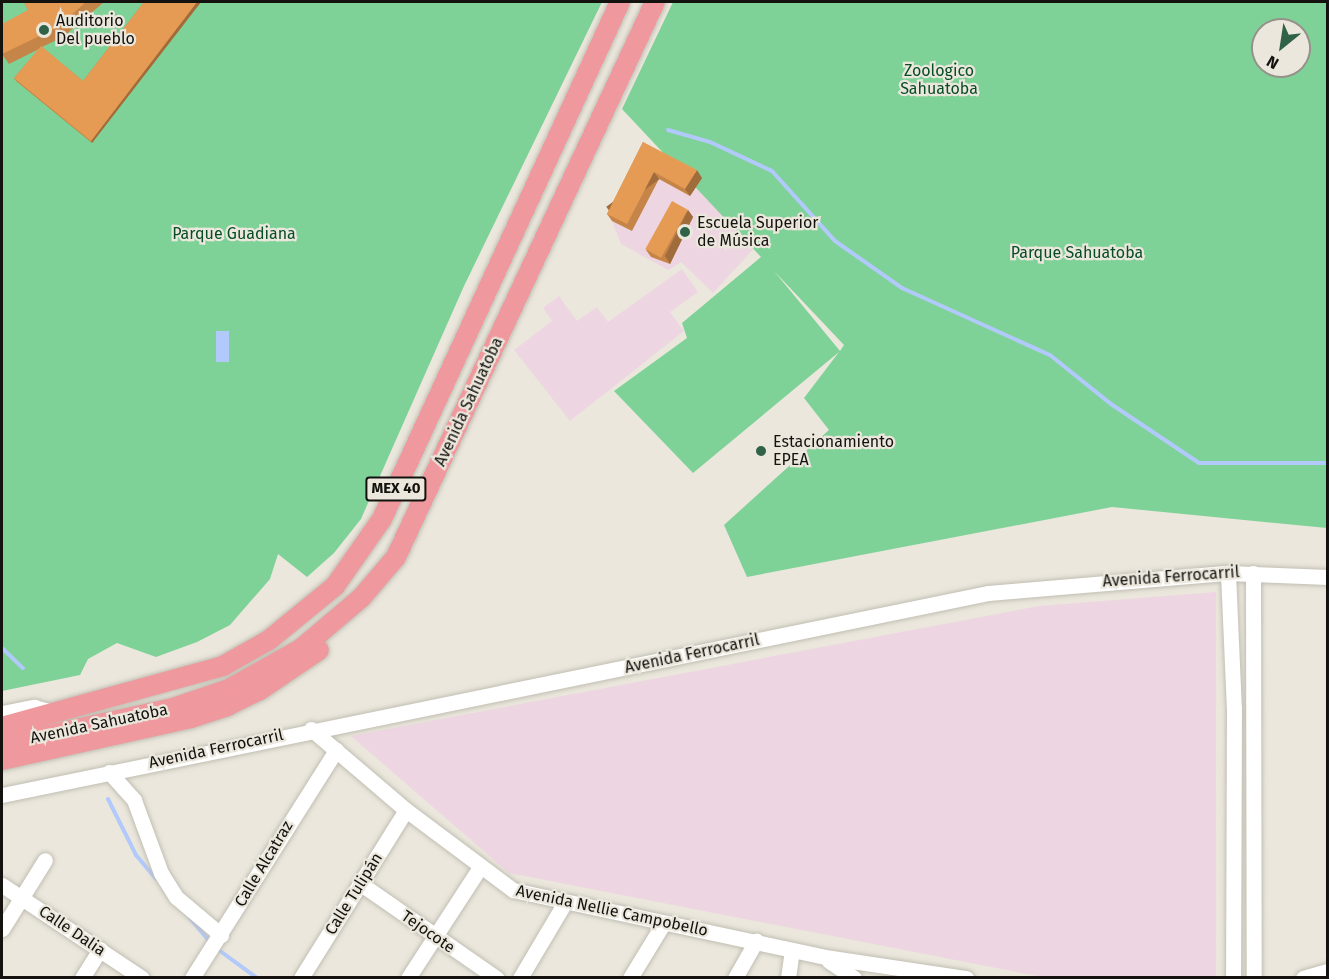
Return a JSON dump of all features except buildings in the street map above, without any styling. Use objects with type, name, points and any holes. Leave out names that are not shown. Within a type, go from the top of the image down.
[{"type":"main road","name":"Avenida Sahuatoba","points":[[2,727],[223,666],[276,634],[335,586],[382,519],[545,170],[620,2]]},
{"type":"main road","name":"Avenida Sahuatoba","points":[[2,745],[173,708],[229,689],[302,648],[361,598],[396,557],[655,2]]},
{"type":"main road","points":[[2,760],[191,718],[260,690],[297,668],[362,611],[386,585],[396,557]]},
{"type":"street","points":[[1228,573],[1234,708],[1233,978]]},
{"type":"street","name":"Avenida Ferrocarril","points":[[2,795],[311,729],[563,682],[988,593],[1228,573],[1328,577]]},
{"type":"street","points":[[1253,573],[1254,978]]},
{"type":"street","points":[[2,712],[34,707],[56,713]]},
{"type":"street","points":[[1234,708],[1253,708]]},
{"type":"street","name":"Avenida Nellie Campobello","points":[[311,729],[406,810],[513,890],[564,904],[756,941],[825,957],[966,978]]},
{"type":"street","name":"Calle Alcatraz","points":[[192,978],[222,936],[336,750]]},
{"type":"street","points":[[109,772],[134,800],[161,873],[176,897],[222,936]]},
{"type":"street","name":"Calle Tulipán","points":[[301,978],[406,810]]},
{"type":"street","points":[[1234,852],[1253,852]]},
{"type":"street","points":[[2,929],[45,860]]},
{"type":"street","points":[[408,978],[480,867]]},
{"type":"street","name":"Tejocote","points":[[361,884],[496,978]]},
{"type":"street","name":"Calle Dalia","points":[[2,885],[142,978]]},
{"type":"street","points":[[520,978],[564,904]]},
{"type":"street","points":[[630,978],[663,924]]},
{"type":"street","points":[[735,978],[756,941]]},
{"type":"street","points":[[82,978],[100,950]]},
{"type":"street","points":[[788,978],[792,950]]},
{"type":"street","points":[[825,957],[854,978]]},
{"type":"street","points":[[1304,978],[1328,971]]},
{"type":"shaded area","name":"Escuela Superior de Música","points":[[648,150],[702,178],[760,242],[713,293],[681,262],[668,270],[621,244],[612,221]]},
{"type":"shaded area","points":[[682,269],[698,292],[670,312],[684,331],[570,421],[514,350],[552,321],[543,308],[559,296],[577,321],[597,307],[608,322]]},
{"type":"shaded area","points":[[1216,592],[1216,977],[1042,977],[509,873],[351,736],[1039,606]]},
{"type":"green space","name":"Parque Guadiana","points":[[2,2],[602,2],[464,286],[361,519],[334,553],[307,577],[278,554],[270,579],[230,625],[197,642],[156,657],[117,643],[88,659],[80,675],[2,691]]},
{"type":"green space","name":"Parque Sahuatoba","points":[[673,2],[1327,2],[1327,528],[1112,507],[747,577],[724,525],[829,430],[804,398],[839,352],[693,473],[614,391],[687,338],[682,323],[761,257],[622,109]],"holes":[[[774,271],[844,345],[840,351]]]},
{"type":"water","points":[[216,331],[229,331],[229,362],[216,362]]},
{"type":"waterway","points":[[668,130],[710,142],[772,171],[835,241],[902,288],[1050,355],[1111,404],[1199,463],[1328,463]]},
{"type":"waterway","points":[[2,648],[23,668]]},
{"type":"waterway","points":[[108,799],[136,855],[156,879]]},
{"type":"waterway","points":[[189,917],[211,943]]},
{"type":"waterway","points":[[216,948],[257,978]]},
{"type":"place","name":"Auditorio Del pueblo","points":[[44,30]]},
{"type":"place","name":"Escuela Superior de Música","points":[[685,232]]},
{"type":"place","name":"Estacionamiento EPEA","points":[[761,451]]},
{"type":"park label","name":"Zoologico Sahuatoba","points":[[939,80]]}]
